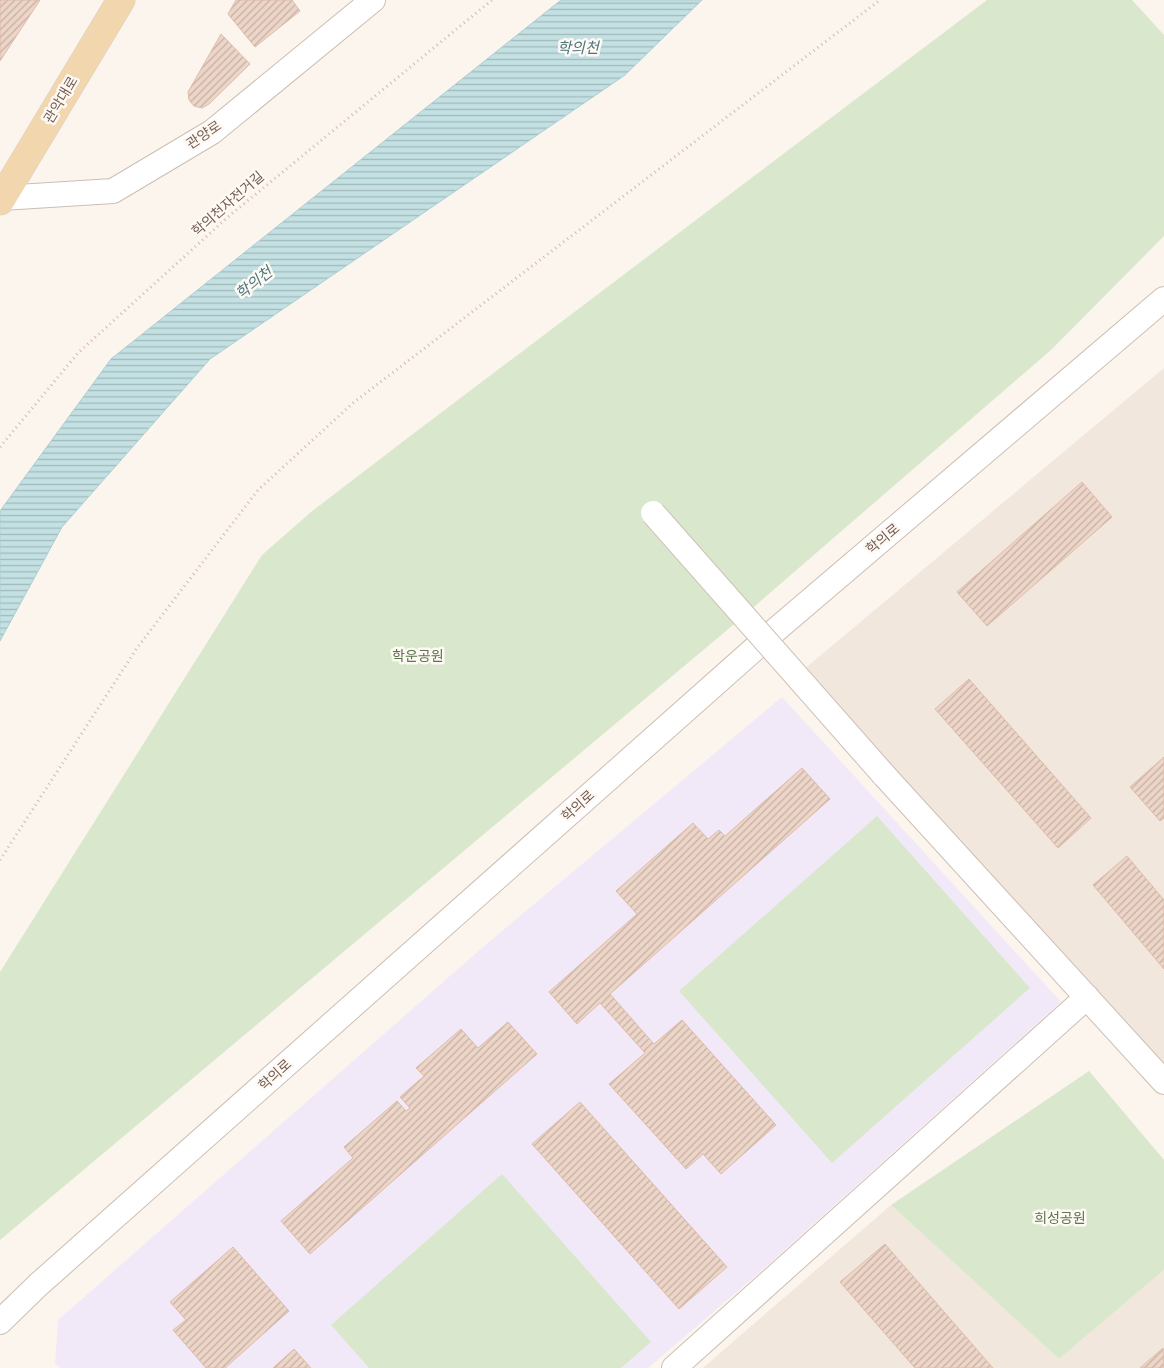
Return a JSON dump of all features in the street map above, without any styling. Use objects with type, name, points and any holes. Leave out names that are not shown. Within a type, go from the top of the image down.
[{"type":"main road","name":"관악대로","points":[[1,199],[122,0]]},
{"type":"street","name":"관양로","points":[[1,199],[113,191],[212,132],[373,0]]},
{"type":"street","name":"학의로","points":[[0,1322],[38,1285],[778,628],[1164,299]]},
{"type":"street","points":[[653,513],[883,774],[1164,1082]]},
{"type":"street","points":[[674,1368],[1087,997]]},
{"type":"path","name":"학의천자전거길","points":[[0,447],[85,346],[228,218],[492,0]]},
{"type":"path","points":[[0,860],[137,648],[258,490],[353,403],[880,0]]},
{"type":"shaded area","points":[[1164,368],[1164,1088],[803,670]]},
{"type":"shaded area","points":[[782,697],[1061,1002],[760,1272],[648,1368],[61,1368],[55,1364],[58,1320],[483,947]]},
{"type":"shaded area","points":[[891,1205],[1059,1359],[1164,1270],[1164,1368],[703,1368]]},
{"type":"green space","name":"학운공원","points":[[987,0],[1132,0],[1164,35],[1164,236],[1052,349],[726,631],[0,1240],[0,972],[262,555],[311,512],[405,440]]},
{"type":"green space","points":[[877,816],[1030,988],[832,1163],[679,991]]},
{"type":"green space","name":"희성공원","points":[[1089,1071],[1164,1160],[1164,1270],[1059,1359],[891,1205]]},
{"type":"green space","points":[[502,1174],[651,1342],[621,1368],[369,1368],[331,1325]]},
{"type":"water","name":"학의천","points":[[561,0],[702,0],[625,75],[210,359],[62,527],[0,641],[0,511],[111,359]]},
{"type":"building","points":[[0,0],[40,0],[0,61]]},
{"type":"building","points":[[236,0],[292,0],[300,11],[255,47],[228,14]]},
{"type":"building","points":[[221,34],[250,64],[209,104],[202,108],[194,106],[189,100],[188,92]]},
{"type":"building","points":[[1082,482],[1112,517],[987,626],[957,592]]},
{"type":"building","points":[[969,679],[1091,818],[1058,848],[935,709]]},
{"type":"building","points":[[1164,757],[1164,818],[1160,821],[1130,787]]},
{"type":"building","points":[[802,768],[830,799],[610,994],[654,1044],[682,1020],[776,1125],[721,1174],[703,1154],[686,1169],[609,1084],[645,1053],[600,1003],[577,1024],[549,992],[637,914],[616,891],[693,823],[708,839],[719,830],[725,836]]},
{"type":"building","points":[[1127,856],[1164,900],[1164,969],[1093,885]]},
{"type":"building","points":[[508,1022],[537,1054],[310,1254],[281,1221],[353,1158],[344,1147],[397,1101],[406,1111],[410,1108],[400,1097],[424,1076],[416,1068],[461,1029],[478,1048]]},
{"type":"building","points":[[580,1102],[727,1267],[679,1309],[532,1144]]},
{"type":"building","points":[[885,1244],[993,1368],[915,1368],[840,1282]]},
{"type":"building","points":[[233,1247],[289,1311],[225,1368],[206,1368],[173,1330],[186,1320],[170,1302]]},
{"type":"building","points":[[1163,1348],[1164,1368],[1140,1368]]},
{"type":"building","points":[[294,1349],[311,1368],[273,1368]]}]
